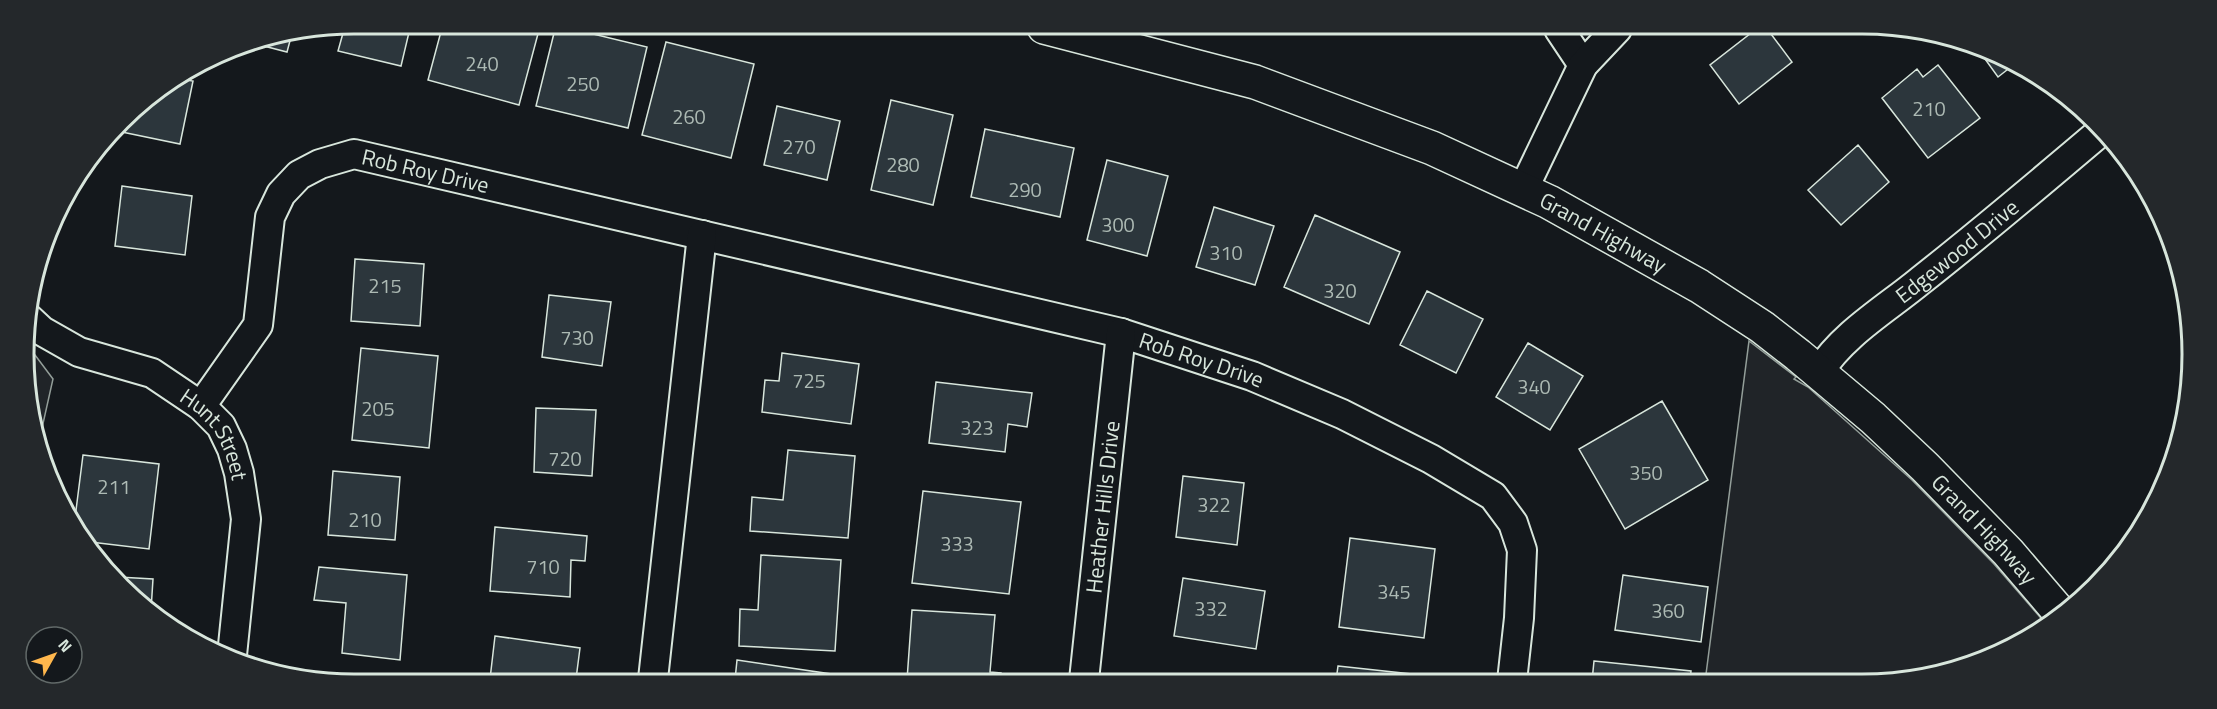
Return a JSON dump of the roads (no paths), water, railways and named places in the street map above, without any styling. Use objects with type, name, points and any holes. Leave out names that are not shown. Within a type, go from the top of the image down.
[{"type":"street","name":"Grand Highway","points":[[1071,34],[1255,82],[1432,148],[1549,202],[1716,297],[1762,327],[1819,372],[1926,467],[2008,552],[2056,609]]},
{"type":"street","points":[[1562,34],[1583,65]]},
{"type":"street","points":[[1522,190],[1583,65],[1612,34]]},
{"type":"street","name":"Edgewood Drive","points":[[1819,372],[1828,358],[1863,325],[1919,282],[2096,136]]},
{"type":"street","name":"Rob Roy Drive","points":[[201,406],[258,325],[270,217],[280,194],[299,175],[320,164],[354,154],[1121,333],[1252,376],[1342,414],[1431,459],[1493,496],[1513,523],[1522,550],[1519,618],[1513,674]]},
{"type":"street","points":[[654,674],[702,235]]},
{"type":"street","name":"Hunt Street","points":[[36,325],[79,352],[152,374],[201,406],[221,426],[232,449],[239,473],[246,519],[232,650]]},
{"type":"street","name":"Heather Hills Drive","points":[[1085,674],[1121,333]]}]
